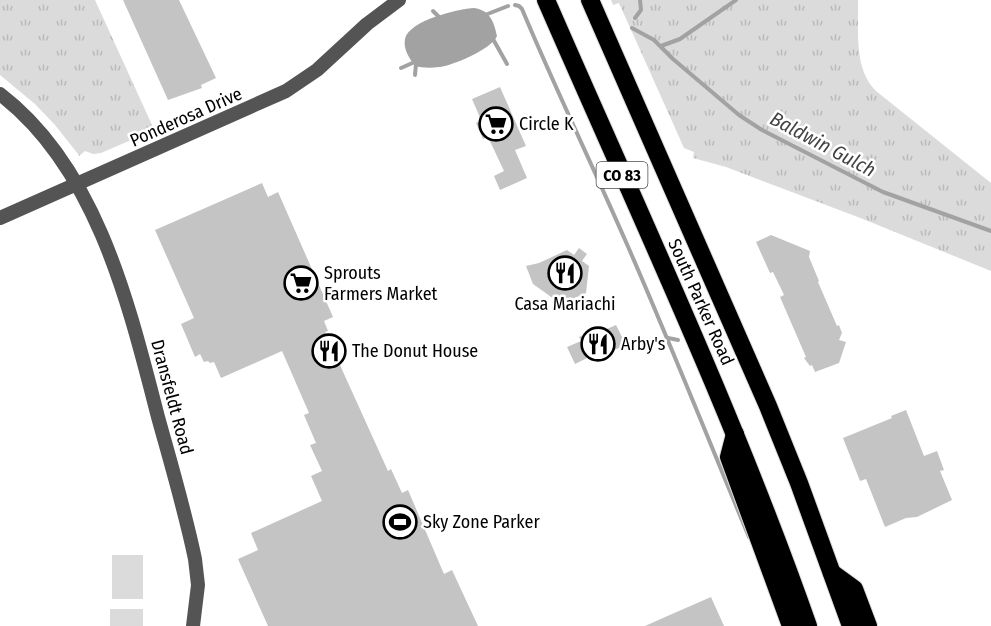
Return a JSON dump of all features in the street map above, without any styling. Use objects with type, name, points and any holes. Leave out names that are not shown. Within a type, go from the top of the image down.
[{"type":"highway","name":"South Parker Road","points":[[546,0],[735,434],[808,626]]},
{"type":"highway","name":"South Parker Road","points":[[590,0],[768,406],[851,626]]},
{"type":"highway","points":[[735,434],[729,457],[791,626]]},
{"type":"highway","points":[[832,573],[854,589],[868,626]]},
{"type":"street","name":"Ponderosa Drive","points":[[0,218],[286,91],[321,67],[367,24],[399,0]]},
{"type":"street","points":[[0,94],[16,107],[46,139],[76,185]]},
{"type":"street","name":"Dransfeldt Road","points":[[76,185],[112,263],[136,332],[195,559],[198,585],[193,626]]},
{"type":"green space","points":[[0,0],[95,0],[152,125],[145,134],[101,153],[93,154],[85,151],[79,156],[35,104],[0,75]]},
{"type":"green space","points":[[611,0],[858,0],[860,60],[869,82],[876,91],[991,183],[991,271],[726,167],[693,158],[694,152],[684,148],[619,3],[613,5]]},
{"type":"green space","points":[[112,555],[143,555],[143,599],[112,599]]},
{"type":"green space","points":[[110,609],[143,609],[143,626],[110,626]]},
{"type":"shaded area","points":[[474,8],[488,14],[497,36],[494,41],[480,51],[453,64],[433,68],[415,66],[405,46],[408,32],[415,26],[435,17]]},
{"type":"building","points":[[123,0],[179,0],[216,78],[201,85],[202,88],[168,100]]},
{"type":"building","name":"Circle K","points":[[500,87],[526,146],[515,150],[527,178],[500,190],[494,176],[504,171],[488,137],[483,139],[476,123],[481,120],[472,99]]},
{"type":"building","points":[[262,183],[268,197],[278,192],[333,317],[324,321],[328,331],[325,332],[388,471],[391,469],[402,493],[408,490],[444,574],[452,570],[478,626],[268,626],[238,559],[258,550],[251,533],[322,501],[311,476],[322,471],[310,445],[316,443],[304,415],[309,413],[282,351],[221,378],[214,362],[204,362],[200,354],[195,357],[181,324],[194,318],[155,230]]},
{"type":"building","points":[[771,235],[810,251],[809,257],[818,282],[842,333],[839,340],[846,342],[839,363],[815,372],[812,365],[810,366],[804,358],[806,357],[780,297],[784,295],[773,272],[770,273],[756,242]]},
{"type":"building","name":"Casa Mariachi","points":[[579,248],[587,254],[582,261],[589,266],[586,293],[561,304],[533,284],[526,266],[539,263],[567,250],[574,255]]},
{"type":"building","name":"Arby's","points":[[616,325],[626,345],[575,364],[567,347],[581,341],[579,337]]},
{"type":"building","points":[[906,410],[924,456],[937,451],[944,470],[940,471],[952,500],[917,517],[906,518],[885,527],[866,479],[860,481],[843,438]]},
{"type":"building","points":[[711,597],[724,626],[645,626],[672,614]]},
{"type":"waterway","points":[[635,18],[641,10],[640,0]]},
{"type":"waterway","points":[[661,46],[680,39],[736,0]]},
{"type":"waterway","points":[[515,5],[522,9],[626,242],[749,537]]},
{"type":"waterway","points":[[485,15],[508,6]]},
{"type":"waterway","points":[[433,11],[441,19]]},
{"type":"waterway","name":"Baldwin Gulch","points":[[632,28],[654,40],[739,115],[762,130],[883,192],[991,231]]},
{"type":"waterway","points":[[493,39],[507,64]]},
{"type":"waterway","points":[[401,68],[417,61]]},
{"type":"waterway","points":[[415,75],[416,64]]},
{"type":"waterway","points":[[668,338],[678,340]]},
{"type":"place","name":"Circle K","points":[[496,124]]},
{"type":"place","name":"Casa Mariachi","points":[[565,273]]},
{"type":"place","name":"Sprouts Farmers Market","points":[[301,283]]},
{"type":"place","name":"Arby's","points":[[598,344]]},
{"type":"place","name":"The Donut House","points":[[329,351]]},
{"type":"place","name":"Sky Zone Parker","points":[[400,522]]}]
